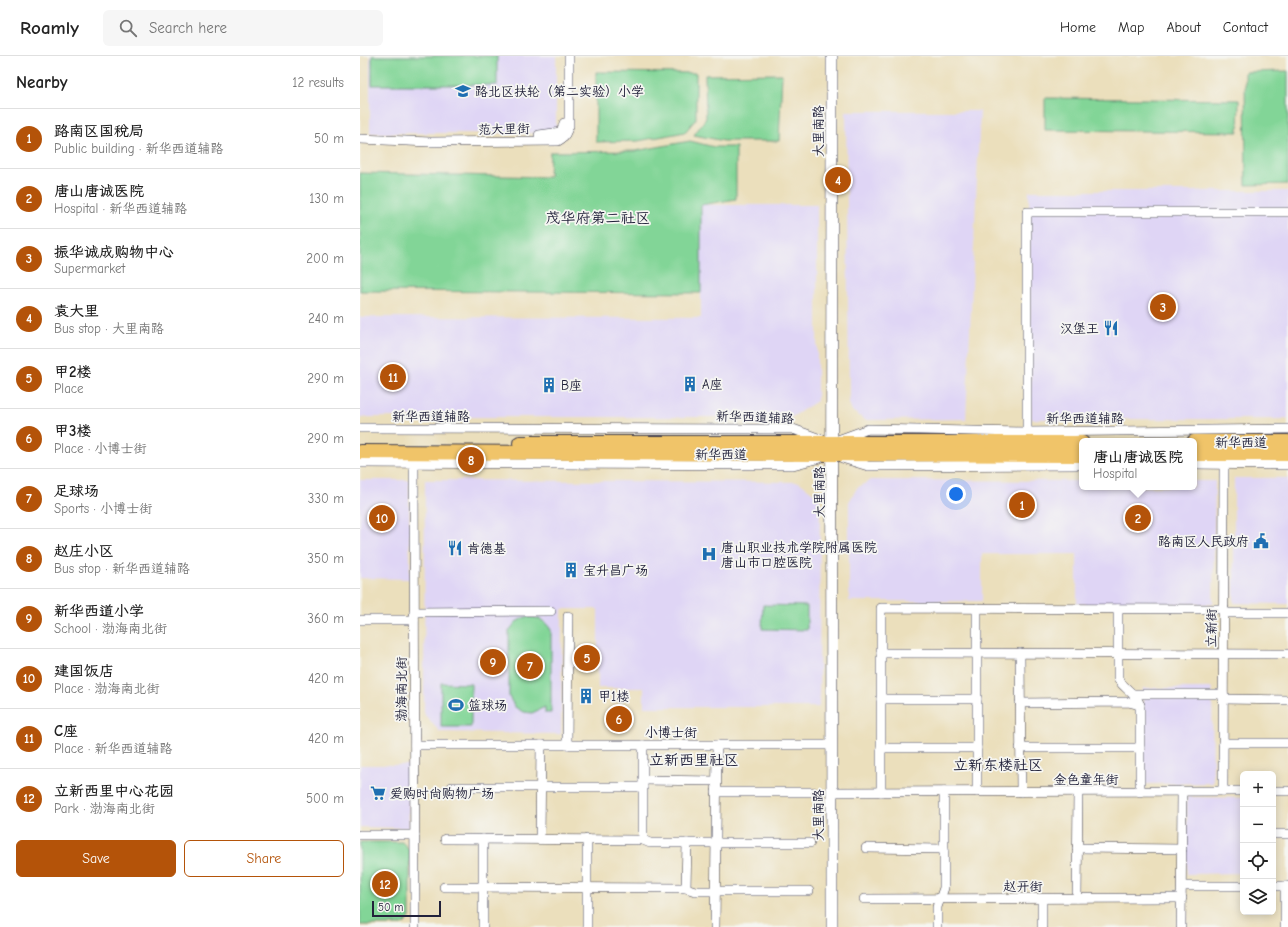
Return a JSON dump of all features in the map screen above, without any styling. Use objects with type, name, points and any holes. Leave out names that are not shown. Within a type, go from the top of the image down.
[{"type":"main road","name":"新华西道","points":[[1197,442],[1288,442]]},
{"type":"main road","name":"新华西道","points":[[360,443],[1079,454]]},
{"type":"main road","name":"新华西道","points":[[360,452],[414,457],[1079,443]]},
{"type":"main road","name":"新华西道","points":[[1197,454],[1288,454]]},
{"type":"street","name":"范大里街","points":[[360,134],[430,137],[551,135],[560,132],[564,124],[565,56]]},
{"type":"street","name":"范大里街","points":[[360,139],[430,142],[558,141],[564,137],[569,126],[569,56]]},
{"type":"street","name":"大里南路","points":[[832,56],[832,927]]},
{"type":"street","points":[[1027,432],[1027,212],[1288,212]]},
{"type":"street","name":"新华西道辅路","points":[[360,428],[793,429],[868,466],[1079,465]]},
{"type":"street","name":"新华西道辅路","points":[[832,449],[868,429],[1027,432],[1288,430]]},
{"type":"street","points":[[360,463],[414,457]]},
{"type":"street","name":"渤海南北街","points":[[414,457],[415,927]]},
{"type":"street","points":[[1197,464],[1288,465]]},
{"type":"street","name":"立新街","points":[[1223,791],[1224,464]]},
{"type":"street","points":[[881,792],[880,608],[1118,608],[1288,613]]},
{"type":"street","points":[[977,608],[977,792]]},
{"type":"street","points":[[1118,608],[1118,679],[1124,687],[1135,694],[1288,700]]},
{"type":"street","points":[[360,620],[414,616],[551,611]]},
{"type":"street","points":[[568,616],[568,745]]},
{"type":"street","points":[[881,653],[1288,654]]},
{"type":"street","points":[[1020,653],[1021,792]]},
{"type":"street","points":[[1135,694],[1140,705],[1140,792]]},
{"type":"street","points":[[881,700],[977,699]]},
{"type":"street","points":[[1020,702],[1128,702],[1140,705]]},
{"type":"street","points":[[1223,743],[1288,743]]},
{"type":"street","name":"小博士街","points":[[415,745],[832,745]]},
{"type":"street","points":[[540,745],[540,839]]},
{"type":"street","points":[[643,745],[643,840]]},
{"type":"street","points":[[715,927],[717,745]]},
{"type":"street","points":[[881,748],[977,748]]},
{"type":"street","points":[[1020,748],[1140,748]]},
{"type":"street","points":[[452,787],[540,787],[716,781]]},
{"type":"street","points":[[1182,791],[1182,927]]},
{"type":"street","name":"金色童年街","points":[[832,792],[1240,791]]},
{"type":"street","points":[[1276,791],[1288,791]]},
{"type":"street","points":[[716,792],[812,792]]},
{"type":"street","points":[[937,927],[937,907],[944,888],[944,792]]},
{"type":"street","points":[[1077,898],[1078,792]]},
{"type":"street","points":[[1276,834],[1288,834]]},
{"type":"street","points":[[360,835],[415,835]]},
{"type":"street","points":[[445,839],[643,840],[650,843],[810,843]]},
{"type":"street","points":[[483,839],[483,927]]},
{"type":"street","points":[[587,839],[587,927]]},
{"type":"street","points":[[686,888],[687,843]]},
{"type":"street","points":[[866,848],[944,850]]},
{"type":"street","points":[[1077,848],[1182,849]]},
{"type":"street","points":[[1182,886],[1240,886]]},
{"type":"street","points":[[1276,886],[1287,886],[1285,927]]},
{"type":"street","points":[[444,887],[686,888],[695,891],[809,891]]},
{"type":"street","name":"赵开街","points":[[864,899],[1182,898]]},
{"type":"street","points":[[1042,899],[1042,927]]},
{"type":"shaded area","name":"路北区扶轮（第二实验）小学","points":[[370,56],[556,56],[556,126],[552,133],[370,133]]},
{"type":"shaded area","points":[[846,111],[980,111],[966,419],[865,420],[852,411],[849,403]]},
{"type":"shaded area","points":[[1029,191],[1288,191],[1288,419],[1031,419]]},
{"type":"shaded area","points":[[701,205],[817,205],[817,401],[792,417],[360,417],[360,317],[701,318]]},
{"type":"shaded area","name":"路南区人民政府","points":[[1234,478],[1288,478],[1288,604],[1234,603]]},
{"type":"shaded area","points":[[360,480],[409,480],[410,579],[360,578]]},
{"type":"shaded area","points":[[425,480],[799,482],[820,498],[819,707],[644,707],[644,688],[598,688],[598,609],[562,609],[561,734],[440,732],[424,714]]},
{"type":"shaded area","points":[[871,480],[1079,481],[1079,490],[1197,490],[1197,481],[1215,481],[1213,604],[1077,604],[1077,554],[982,554],[982,601],[849,601],[849,502],[857,488]]},
{"type":"shaded area","points":[[1143,688],[1212,688],[1213,783],[1143,784]]},
{"type":"shaded area","name":"爱购时尚购物广场","points":[[360,765],[408,765],[409,828],[360,827]]},
{"type":"shaded area","points":[[1187,797],[1240,798],[1240,873],[1187,874]]},
{"type":"green space","points":[[372,56],[497,56],[497,85],[372,85]]},
{"type":"green space","points":[[1288,71],[1288,184],[1246,185],[1245,72]]},
{"type":"green space","points":[[596,72],[696,73],[696,119],[685,132],[638,141],[596,142]]},
{"type":"green space","points":[[782,74],[779,141],[724,141],[694,135],[706,118],[705,75]]},
{"type":"green space","points":[[1045,98],[1239,100],[1238,132],[1045,130]]},
{"type":"green space","points":[[690,141],[714,147],[736,147],[736,199],[701,205],[701,293],[360,291],[360,173],[549,177],[550,152],[635,151]]},
{"type":"green space","points":[[763,605],[807,606],[807,630],[762,629]]},
{"type":"green space","points":[[525,617],[540,619],[551,630],[551,713],[545,713],[545,707],[532,713],[523,712],[515,707],[509,697],[509,631],[516,622]]},
{"type":"green space","name":"篮球场","points":[[441,683],[471,684],[471,727],[441,727]]},
{"type":"green space","points":[[360,842],[402,842],[410,850],[410,918],[403,925],[360,925]]},
{"type":"place","name":"路北区扶轮（第二实验）小学","points":[[463,91]]},
{"type":"place","name":"袁大里","points":[[838,180]]},
{"type":"place","name":"振华诚成购物中心","points":[[1163,307]]},
{"type":"place","name":"汉堡王","points":[[1111,328]]},
{"type":"place","name":"C座","points":[[393,377]]},
{"type":"place","name":"A座","points":[[690,384]]},
{"type":"place","name":"B座","points":[[549,385]]},
{"type":"place","name":"赵庄小区","points":[[471,460]]},
{"type":"place","name":"路南区国税局","points":[[1022,505]]},
{"type":"place","name":"建国饭店","points":[[382,518]]},
{"type":"place","name":"唐山唐诚医院","points":[[1138,518]]},
{"type":"place","name":"路南区人民政府","points":[[1261,541]]},
{"type":"place","name":"肯德基","points":[[455,548]]},
{"type":"place","name":"唐山职业技术学院附属医院 唐山市口腔医院","points":[[709,554]]},
{"type":"place","name":"宝升昌广场","points":[[571,570]]},
{"type":"place","name":"甲2楼","points":[[587,658]]},
{"type":"place","name":"新华西道小学","points":[[493,662]]},
{"type":"place","name":"足球场","points":[[530,666]]},
{"type":"place","name":"甲1楼","points":[[586,696]]},
{"type":"place","name":"篮球场","points":[[456,705]]},
{"type":"place","name":"甲3楼","points":[[619,719]]},
{"type":"place","name":"爱购时尚购物广场","points":[[378,793]]},
{"type":"place","name":"立新西里中心花园","points":[[385,884]]},
{"type":"district","name":"茂华府第二社区","points":[[598,218]]},
{"type":"district","name":"立新西里社区","points":[[694,760]]},
{"type":"district","name":"立新东楼社区","points":[[998,765]]}]
